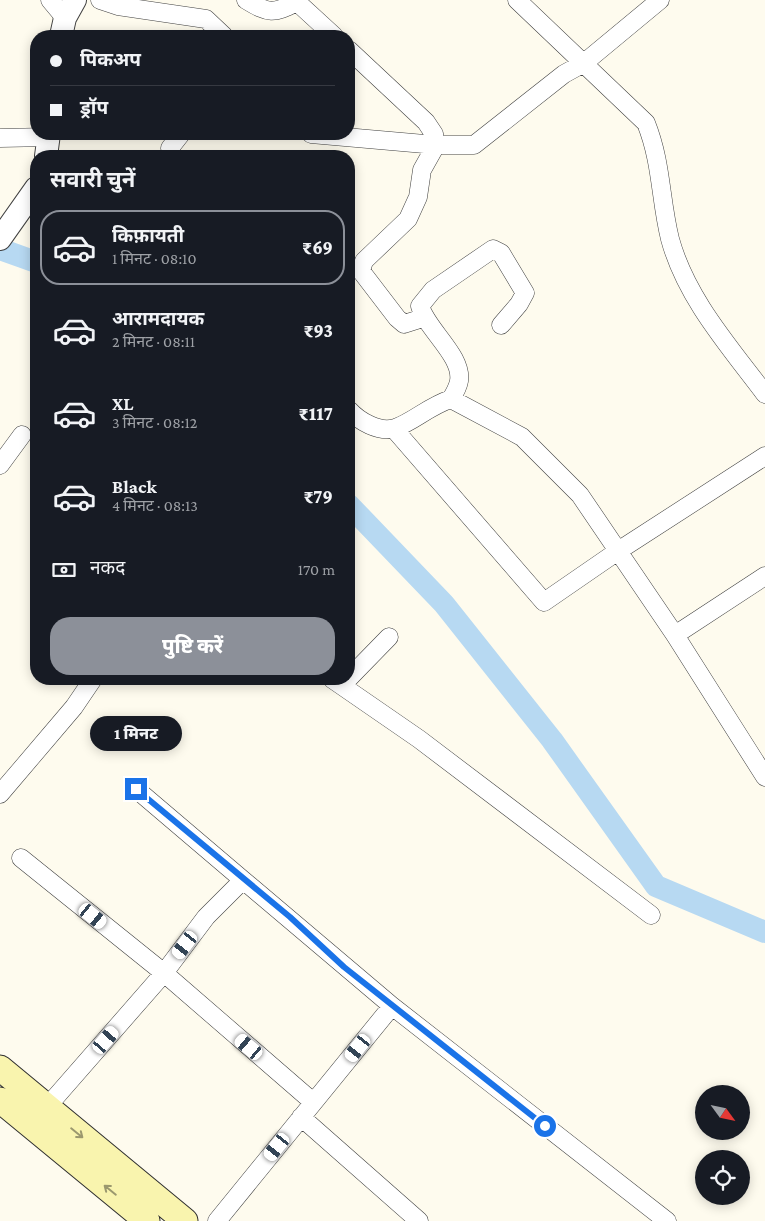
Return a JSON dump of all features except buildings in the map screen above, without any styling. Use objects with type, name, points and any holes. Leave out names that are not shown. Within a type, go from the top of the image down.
[{"type":"main road","points":[[0,1068],[46,1108],[185,1221]]},
{"type":"main road","points":[[0,1100],[147,1221]]},
{"type":"street","points":[[50,0],[67,18]]},
{"type":"street","points":[[100,0],[118,6],[206,19],[218,30]]},
{"type":"street","points":[[246,0],[264,11],[278,12],[300,1],[328,30]]},
{"type":"street","points":[[517,0],[646,123],[656,148],[670,239],[690,292],[762,383]]},
{"type":"street","points":[[355,138],[436,145],[474,145],[564,74],[584,63],[660,0]]},
{"type":"street","points":[[355,56],[426,122],[434,134],[436,145],[422,170],[418,197],[408,220],[364,261],[361,271],[397,318],[404,324],[423,318]]},
{"type":"street","points":[[0,138],[48,142]]},
{"type":"street","points":[[170,148],[176,140]]},
{"type":"street","points":[[0,239],[30,196]]},
{"type":"street","points":[[355,415],[367,425],[394,429],[436,404],[451,399],[459,382],[459,370],[446,347],[423,318],[420,306],[433,290],[493,250],[501,252],[525,293],[519,304],[501,325]]},
{"type":"street","points":[[451,399],[522,437],[580,495],[675,635],[765,777]]},
{"type":"street","points":[[394,429],[544,602],[618,551],[765,456]]},
{"type":"street","points":[[0,465],[22,435]]},
{"type":"street","points":[[675,635],[765,577]]},
{"type":"street","points":[[355,669],[389,637]]},
{"type":"street","points":[[0,794],[74,707],[89,685]]},
{"type":"street","points":[[349,685],[651,915]]},
{"type":"street","points":[[136,789],[392,1006],[667,1221]]},
{"type":"street","points":[[21,858],[164,974],[313,1102]]},
{"type":"street","points":[[46,1108],[164,974],[206,917],[243,880]]},
{"type":"street","points":[[217,1221],[392,1006]]},
{"type":"street","points":[[301,1117],[419,1221]]},
{"type":"waterway","points":[[0,249],[30,260]]},
{"type":"waterway","points":[[355,511],[444,604],[552,740],[656,886],[765,932]]},
{"type":"route","points":[[136,789],[243,880],[290,917],[344,967],[545,1126]]}]
